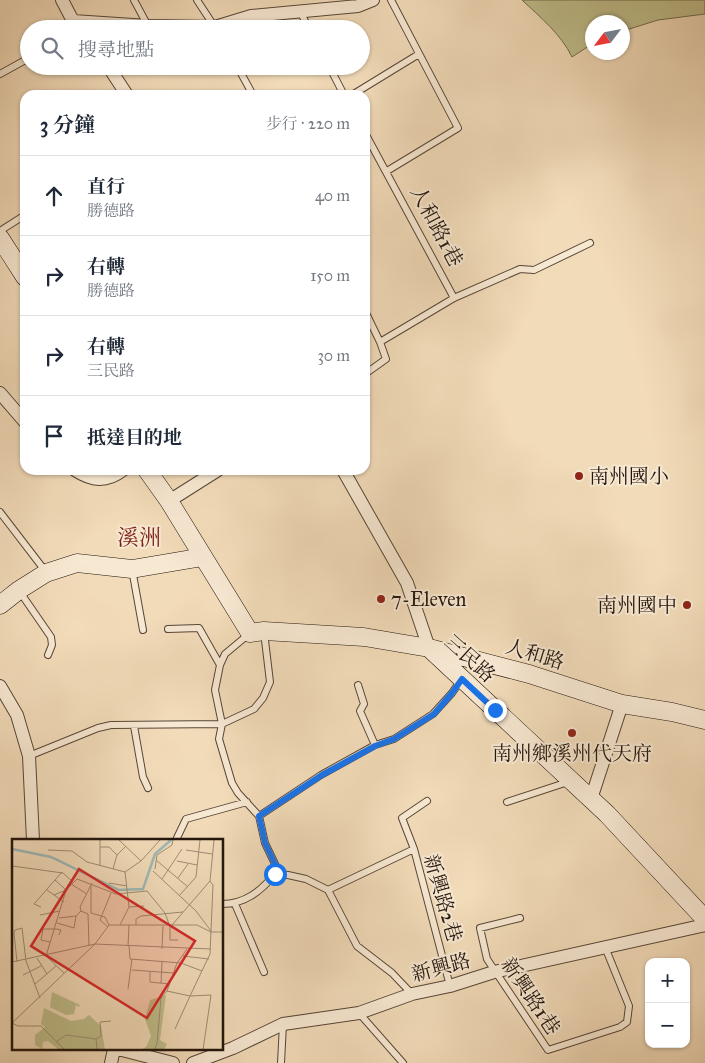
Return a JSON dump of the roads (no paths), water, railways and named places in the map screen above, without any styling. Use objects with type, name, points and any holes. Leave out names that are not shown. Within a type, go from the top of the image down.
[{"type":"main road","points":[[0,238],[20,268]]},
{"type":"main road","points":[[151,475],[203,557],[257,632]]},
{"type":"main road","points":[[0,605],[46,573],[77,563],[132,569],[203,557]]},
{"type":"main road","name":"三民路","points":[[257,632],[364,637],[429,648],[591,799],[705,919]]},
{"type":"main road","name":"人和路","points":[[429,648],[529,674],[622,704],[672,712],[705,720]]},
{"type":"street","points":[[62,0],[76,20]]},
{"type":"street","points":[[239,20],[251,16],[358,6],[373,0]]},
{"type":"street","points":[[114,75],[124,90]]},
{"type":"street","points":[[0,393],[20,416]]},
{"type":"street","points":[[85,475],[100,480],[117,475]]},
{"type":"street","points":[[169,501],[210,475]]},
{"type":"street","points":[[346,475],[407,584],[429,648]]},
{"type":"street","points":[[0,686],[17,714],[29,756],[33,839]]},
{"type":"street","points":[[591,799],[622,704]]},
{"type":"street","name":"新興路","points":[[193,1063],[233,1048],[283,1024],[359,1013],[412,994],[450,986],[494,972],[705,925]]},
{"type":"street","points":[[111,1063],[114,1050]]},
{"type":"street","points":[[131,1050],[172,1063]]},
{"type":"lane","points":[[134,0],[145,20]]},
{"type":"lane","points":[[197,0],[211,20]]},
{"type":"lane","name":"人和路1巷","points":[[387,171],[458,128],[391,0]]},
{"type":"lane","points":[[300,11],[304,20]]},
{"type":"lane","points":[[251,16],[253,20]]},
{"type":"lane","points":[[360,90],[419,54]]},
{"type":"lane","points":[[0,74],[20,63]]},
{"type":"lane","points":[[242,75],[250,90]]},
{"type":"lane","points":[[334,75],[341,90]]},
{"type":"lane","name":"人和路1巷","points":[[370,142],[454,298]]},
{"type":"lane","points":[[0,231],[20,218]]},
{"type":"lane","points":[[380,342],[454,298],[520,270],[534,270],[590,242]]},
{"type":"lane","points":[[370,321],[386,359],[370,370]]},
{"type":"lane","points":[[0,512],[46,573]]},
{"type":"lane","points":[[132,569],[143,630]]},
{"type":"lane","points":[[19,590],[50,637],[52,645],[48,655]]},
{"type":"lane","points":[[168,629],[199,628],[220,665]]},
{"type":"lane","points":[[29,756],[98,728],[111,725],[222,724],[254,709],[263,698],[270,682],[257,632],[225,654],[220,665],[215,690],[222,724],[219,739],[232,783],[238,793],[259,816],[265,843],[275,864],[275,874],[266,886],[252,895],[234,904],[224,904]]},
{"type":"lane","points":[[259,816],[322,775],[375,746],[394,739],[434,714],[462,679]]},
{"type":"lane","points":[[358,685],[364,704],[360,711],[375,746]]},
{"type":"lane","points":[[134,726],[143,777],[148,788]]},
{"type":"lane","points":[[507,802],[572,781]]},
{"type":"lane","points":[[414,849],[402,818],[427,801]]},
{"type":"lane","points":[[176,839],[186,819],[247,802]]},
{"type":"lane","name":"新興路2巷","points":[[328,890],[414,849],[450,986]]},
{"type":"lane","points":[[275,874],[306,879],[328,890],[356,946],[392,973],[412,994]]},
{"type":"lane","points":[[234,904],[264,972]]},
{"type":"lane","name":"新興路1巷","points":[[520,918],[480,928],[487,959],[494,972],[548,1050],[620,1027],[627,1022],[629,1006],[605,947]]},
{"type":"lane","points":[[359,1013],[404,1063]]},
{"type":"lane","points":[[281,1063],[283,1024]]},
{"type":"place","name":"南州國小","points":[[579,476]]},
{"type":"place","name":"7-Eleven","points":[[381,599]]},
{"type":"place","name":"南州國中","points":[[687,605]]},
{"type":"place","name":"南州鄉溪州代天府","points":[[572,733]]},
{"type":"district","name":"溪洲","points":[[139,537]]}]
